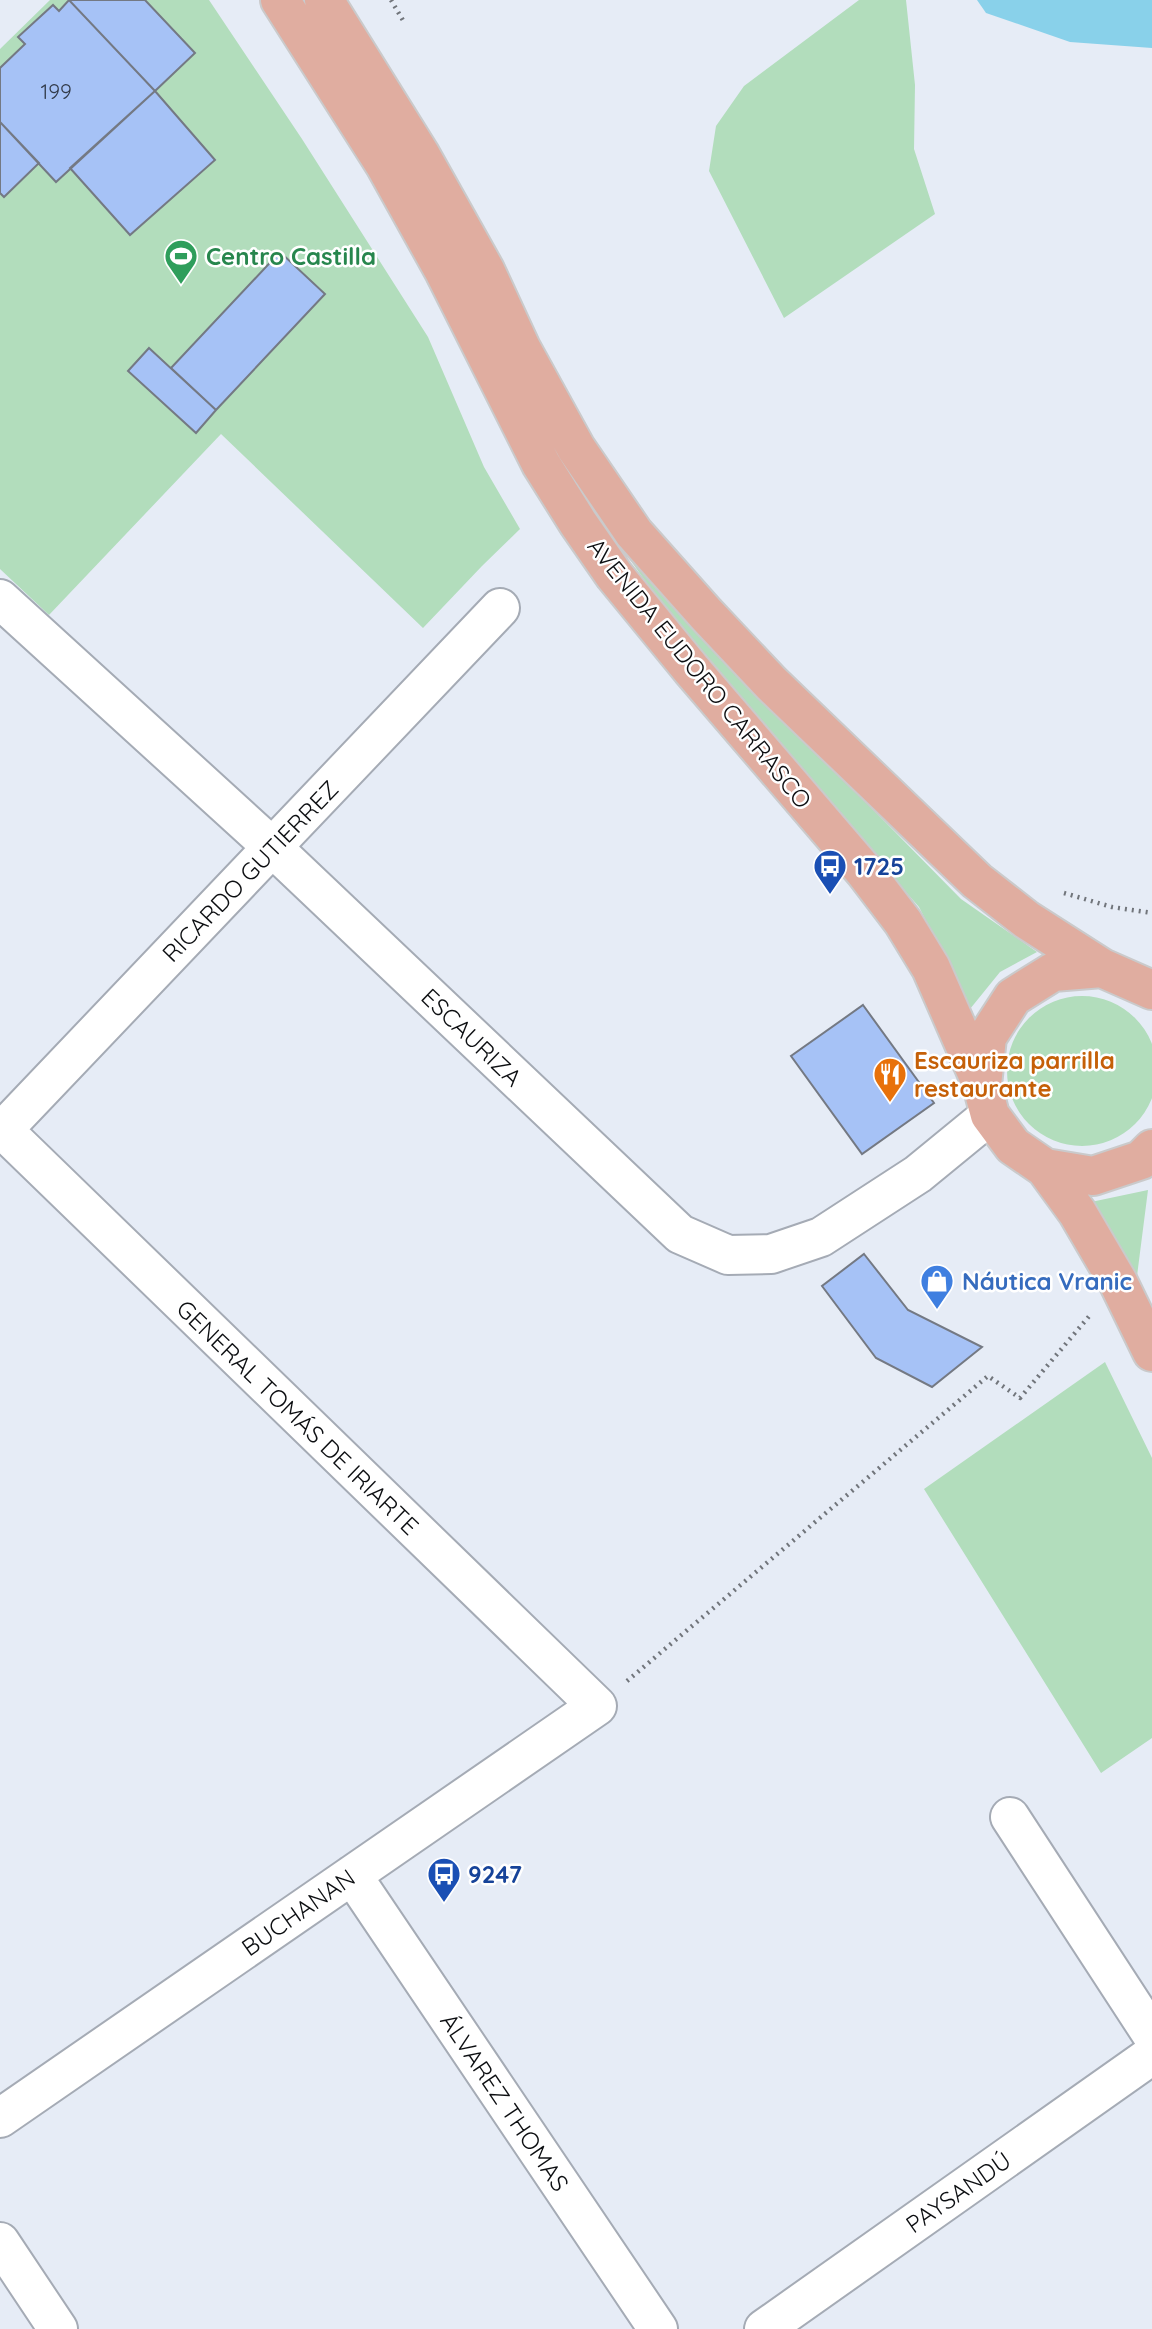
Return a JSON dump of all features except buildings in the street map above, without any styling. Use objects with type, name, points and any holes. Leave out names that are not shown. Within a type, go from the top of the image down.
[{"type":"main road","name":"AVENIDA EUDORO CARRASCO","points":[[280,0],[385,165],[444,271],[541,464],[578,523],[614,575],[682,659],[865,872],[903,922],[931,968],[986,1100],[1013,1146],[1045,1168]]},
{"type":"main road","name":"AVENIDA EUDORO CARRASCO","points":[[324,0],[420,154],[485,270],[521,348],[576,448],[634,533],[771,683],[977,881],[1027,920],[1102,968],[1152,990]]},
{"type":"main road","points":[[986,1100],[987,1037],[1013,997],[1054,972],[1102,968]]},
{"type":"main road","points":[[1045,1168],[1093,1175],[1141,1160],[1152,1149]]},
{"type":"main road","points":[[1045,1168],[1077,1212],[1118,1282],[1152,1352]]},
{"type":"street","name":"ESCAURIZA","points":[[0,599],[272,847],[680,1234],[728,1255],[771,1254],[821,1237],[918,1174],[986,1100]]},
{"type":"street","name":"RICARDO GUTIERREZ","points":[[1,1130],[500,608]]},
{"type":"street","points":[[1102,968],[1152,967]]},
{"type":"street","name":"GENERAL TOMÁS DE IRIARTE","points":[[1,1130],[597,1706]]},
{"type":"street","name":"BUCHANAN","points":[[0,2118],[597,1706]]},
{"type":"street","points":[[1010,1817],[1152,2035]]},
{"type":"street","name":"ÁLVAREZ THOMAS","points":[[352,1875],[658,2329]]},
{"type":"street","name":"PAYSANDÚ","points":[[764,2329],[1152,2055]]},
{"type":"street","points":[[0,2242],[58,2329]]},
{"type":"path","points":[[391,0],[404,22]]},
{"type":"path","points":[[1052,890],[1112,907],[1152,913]]},
{"type":"path","points":[[597,1706],[988,1376],[1020,1398],[1118,1282]]},
{"type":"green space","name":"Centro Castilla","points":[[50,0],[209,0],[302,139],[428,337],[484,467],[520,529],[423,628],[221,434],[49,615],[0,569],[0,49]]},
{"type":"green space","points":[[859,0],[906,0],[915,85],[914,149],[935,214],[784,318],[709,171],[716,126],[744,86]]},
{"type":"green space","points":[[626,554],[961,899],[1037,952],[1000,972],[970,1009],[919,907],[700,658]]},
{"type":"green space","points":[[1082,996],[1111,1002],[1135,1018],[1151,1042],[1157,1071],[1151,1100],[1135,1124],[1111,1140],[1082,1146],[1053,1140],[1029,1124],[1013,1100],[1007,1071],[1013,1042],[1029,1018],[1053,1002]]},
{"type":"green space","points":[[1148,1190],[1137,1276],[1091,1202]]},
{"type":"green space","points":[[1105,1362],[1152,1458],[1152,1738],[1101,1773],[924,1489]]},
{"type":"water","points":[[977,0],[1152,0],[1152,48],[1070,42],[986,13]]},
{"type":"place","name":"Centro Castilla","points":[[181,286]]},
{"type":"place","name":"1725","points":[[830,896]]},
{"type":"place","name":"Escauriza parrilla restaurante","points":[[890,1104]]},
{"type":"place","name":"Náutica Vranic","points":[[937,1311]]},
{"type":"place","name":"9247","points":[[444,1904]]}]
